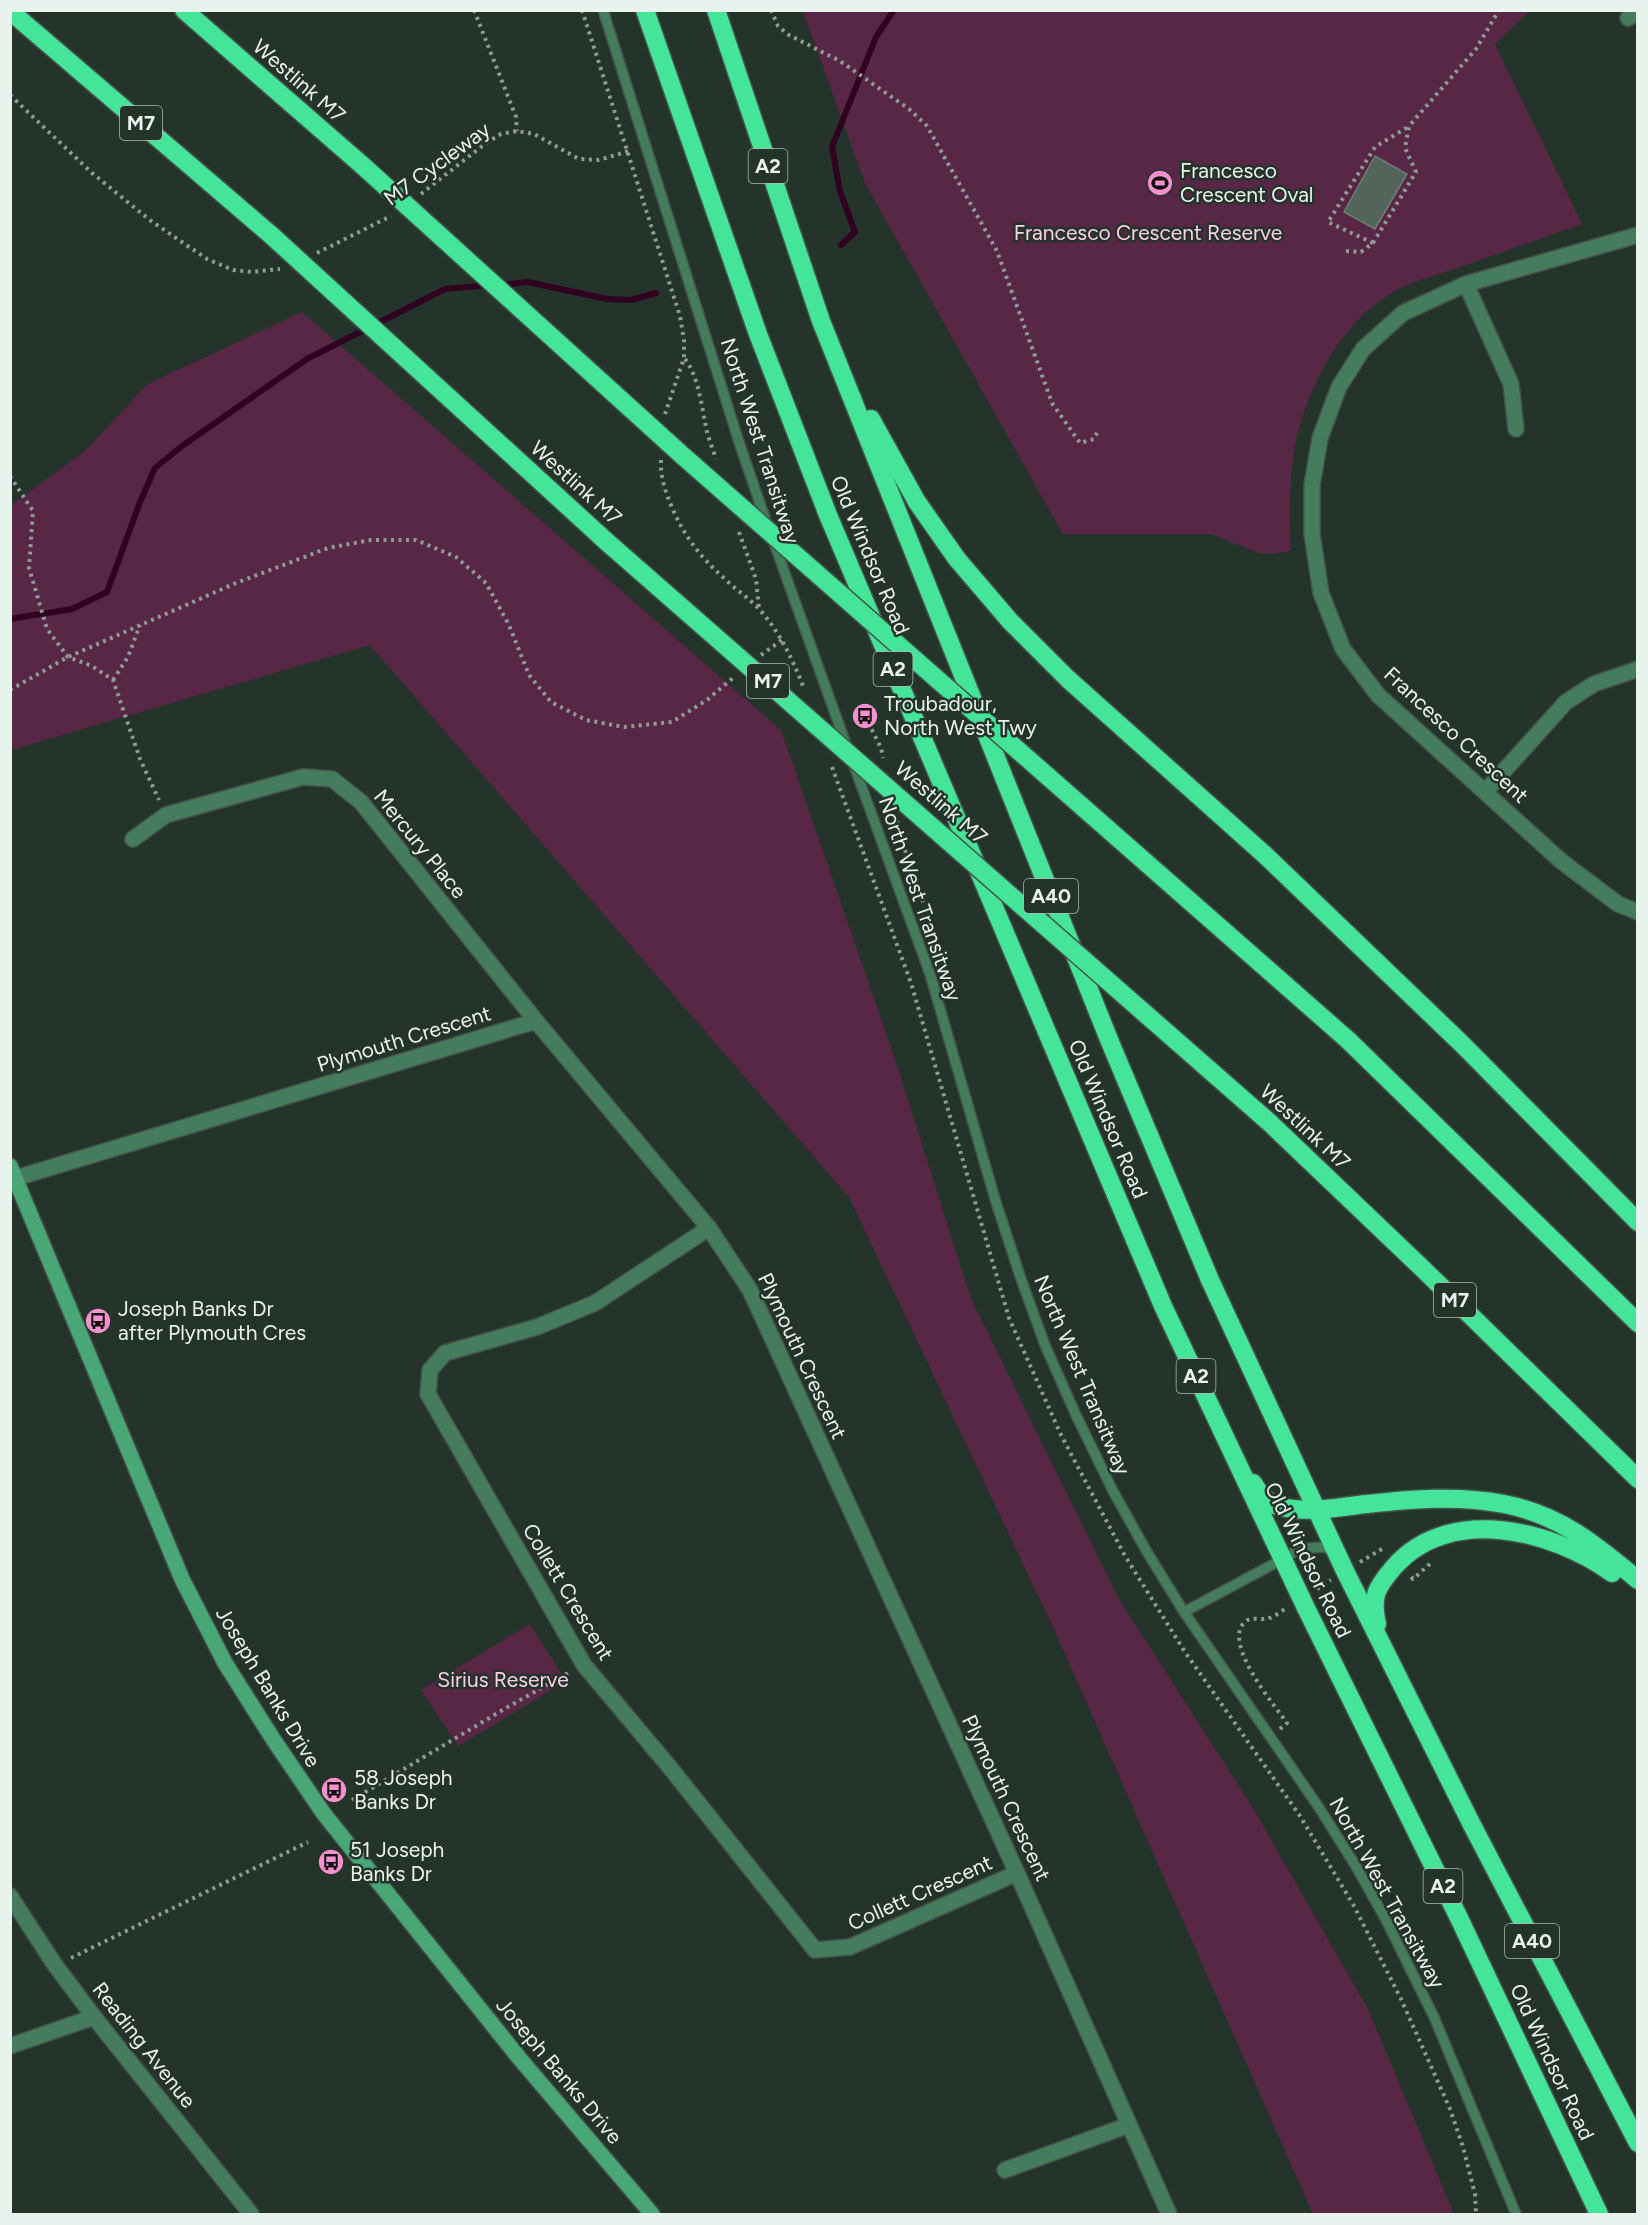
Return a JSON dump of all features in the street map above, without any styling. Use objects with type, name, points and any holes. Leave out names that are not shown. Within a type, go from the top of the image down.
[{"type":"highway","name":"Westlink M7","points":[[184,10],[362,165],[683,456],[1348,1040],[1638,1323]]},
{"type":"highway","name":"Old Windsor Road","points":[[645,10],[758,334],[828,515],[1163,1306],[1302,1599],[1459,1918],[1599,2214]]},
{"type":"highway","name":"Old Windsor Road","points":[[716,10],[821,321],[1110,1042],[1210,1280],[1344,1571],[1471,1823],[1638,2143]]},
{"type":"highway","name":"Westlink M7","points":[[10,11],[271,235],[607,542],[1270,1123],[1638,1479]]},
{"type":"highway","points":[[821,321],[879,435],[917,502],[957,559],[1010,621],[1068,679],[1274,864],[1463,1045],[1638,1222]]},
{"type":"highway","points":[[1229,1447],[1262,1496],[1275,1505],[1317,1509],[1444,1498],[1473,1499],[1505,1504],[1534,1512],[1563,1524],[1589,1540],[1638,1580]]},
{"type":"highway","points":[[1381,1643],[1373,1606],[1377,1588],[1396,1564],[1413,1548],[1427,1540],[1452,1532],[1502,1531],[1550,1540],[1593,1559],[1638,1592]]},
{"type":"street","name":"Francesco Crescent","points":[[1638,235],[1466,284],[1403,313],[1363,349],[1339,387],[1320,438],[1312,485],[1312,534],[1322,593],[1343,649],[1378,695],[1561,861],[1618,904],[1638,912]]},
{"type":"street","points":[[1466,284],[1511,384],[1516,429]]},
{"type":"street","points":[[1485,792],[1566,702],[1594,684],[1638,669]]},
{"type":"street","name":"Mercury Place","points":[[133,839],[165,815],[303,777],[332,779],[361,802],[536,1021]]},
{"type":"street","name":"Plymouth Crescent","points":[[13,1172],[536,1021],[709,1228],[750,1290],[1017,1873],[1169,2214]]},
{"type":"street","name":"Joseph Banks Drive","points":[[13,1172],[182,1579],[225,1662],[273,1739],[324,1814],[520,2059],[652,2214]]},
{"type":"street","name":"Collett Crescent","points":[[709,1228],[595,1303],[537,1327],[445,1353],[430,1370],[428,1394],[584,1665],[672,1770],[815,1950],[850,1947],[1017,1873]]},
{"type":"street","name":"Reading Avenue","points":[[10,1896],[55,1965],[241,2211]]},
{"type":"street","points":[[10,2046],[94,2017]]},
{"type":"street","points":[[1005,2170],[1129,2126]]},
{"type":"lane","name":"North West Transitway","points":[[603,10],[739,442],[786,579],[930,974],[995,1199],[1049,1355],[1108,1481],[1147,1552],[1184,1612],[1312,1797],[1357,1868],[1386,1920],[1434,2018],[1516,2214]]},
{"type":"lane","points":[[1184,1612],[1299,1549],[1323,1546],[1335,1550]]},
{"type":"path","points":[[474,10],[516,117],[518,131]]},
{"type":"path","name":"M7 Cycleway","points":[[413,200],[486,143],[501,134],[518,131],[534,134],[579,159],[599,160],[629,152],[582,10]]},
{"type":"path","points":[[771,10],[778,26],[789,35],[840,61],[909,109],[927,126],[997,251],[1052,403],[1080,443],[1094,439],[1097,433]]},
{"type":"path","points":[[1373,243],[1328,222],[1375,147],[1409,126],[1476,49],[1499,10]]},
{"type":"path","points":[[10,95],[92,173],[152,221],[207,259]]},
{"type":"path","points":[[1346,251],[1361,252],[1373,243],[1416,172],[1405,148],[1409,126]]},
{"type":"path","name":"M7 Cycleway","points":[[334,246],[397,211]]},
{"type":"path","points":[[10,476],[33,511],[29,568],[47,629],[68,657],[92,666],[113,680],[140,759],[165,815]]},
{"type":"path","points":[[10,690],[68,657],[236,583],[328,548],[371,540],[416,540],[456,557],[486,583],[509,625],[529,675],[551,702],[586,720],[624,727],[672,722],[706,700],[740,672]]},
{"type":"path","points":[[113,680],[128,657],[140,625]]},
{"type":"path","points":[[757,658],[782,640]]},
{"type":"path","points":[[1287,1723],[1247,1666],[1241,1647],[1242,1626],[1247,1620],[1268,1619],[1382,1549]]},
{"type":"path","points":[[352,1800],[506,1708],[584,1665]]},
{"type":"path","points":[[55,1965],[308,1842]]},
{"type":"green space","name":"Francesco Crescent Reserve","points":[[803,11],[1530,11],[1495,44],[1582,224],[1411,283],[1377,303],[1360,318],[1330,357],[1318,378],[1301,424],[1293,459],[1290,512],[1291,551],[1259,553],[1211,534],[1063,534],[865,183]]},
{"type":"green space","points":[[302,312],[781,730],[894,1056],[971,1299],[1120,1601],[1251,1805],[1368,2009],[1454,2214],[1313,2214],[1054,1629],[849,1197],[370,645],[11,750],[11,505],[84,452],[148,384]]},
{"type":"green space","name":"Sirius Reserve","points":[[530,1624],[566,1681],[458,1746],[421,1690]]},
{"type":"building","points":[[1375,156],[1407,174],[1375,229],[1344,212]]},
{"type":"waterway","points":[[841,245],[855,232],[840,191],[832,147],[876,37],[894,10]]},
{"type":"waterway","points":[[500,285],[528,282],[607,299],[631,300],[656,293]]},
{"type":"waterway","points":[[10,619],[72,609],[107,592],[155,468],[182,446],[307,359],[445,289],[490,285]]},
{"type":"place","name":"Francesco Crescent Oval","points":[[1160,183]]},
{"type":"place","name":"Troubadour, North West Twy","points":[[865,716]]},
{"type":"place","name":"Joseph Banks Dr after Plymouth Cres","points":[[98,1321]]},
{"type":"place","name":"58 Joseph Banks Dr","points":[[334,1790]]},
{"type":"place","name":"51 Joseph Banks Dr","points":[[331,1862]]}]
